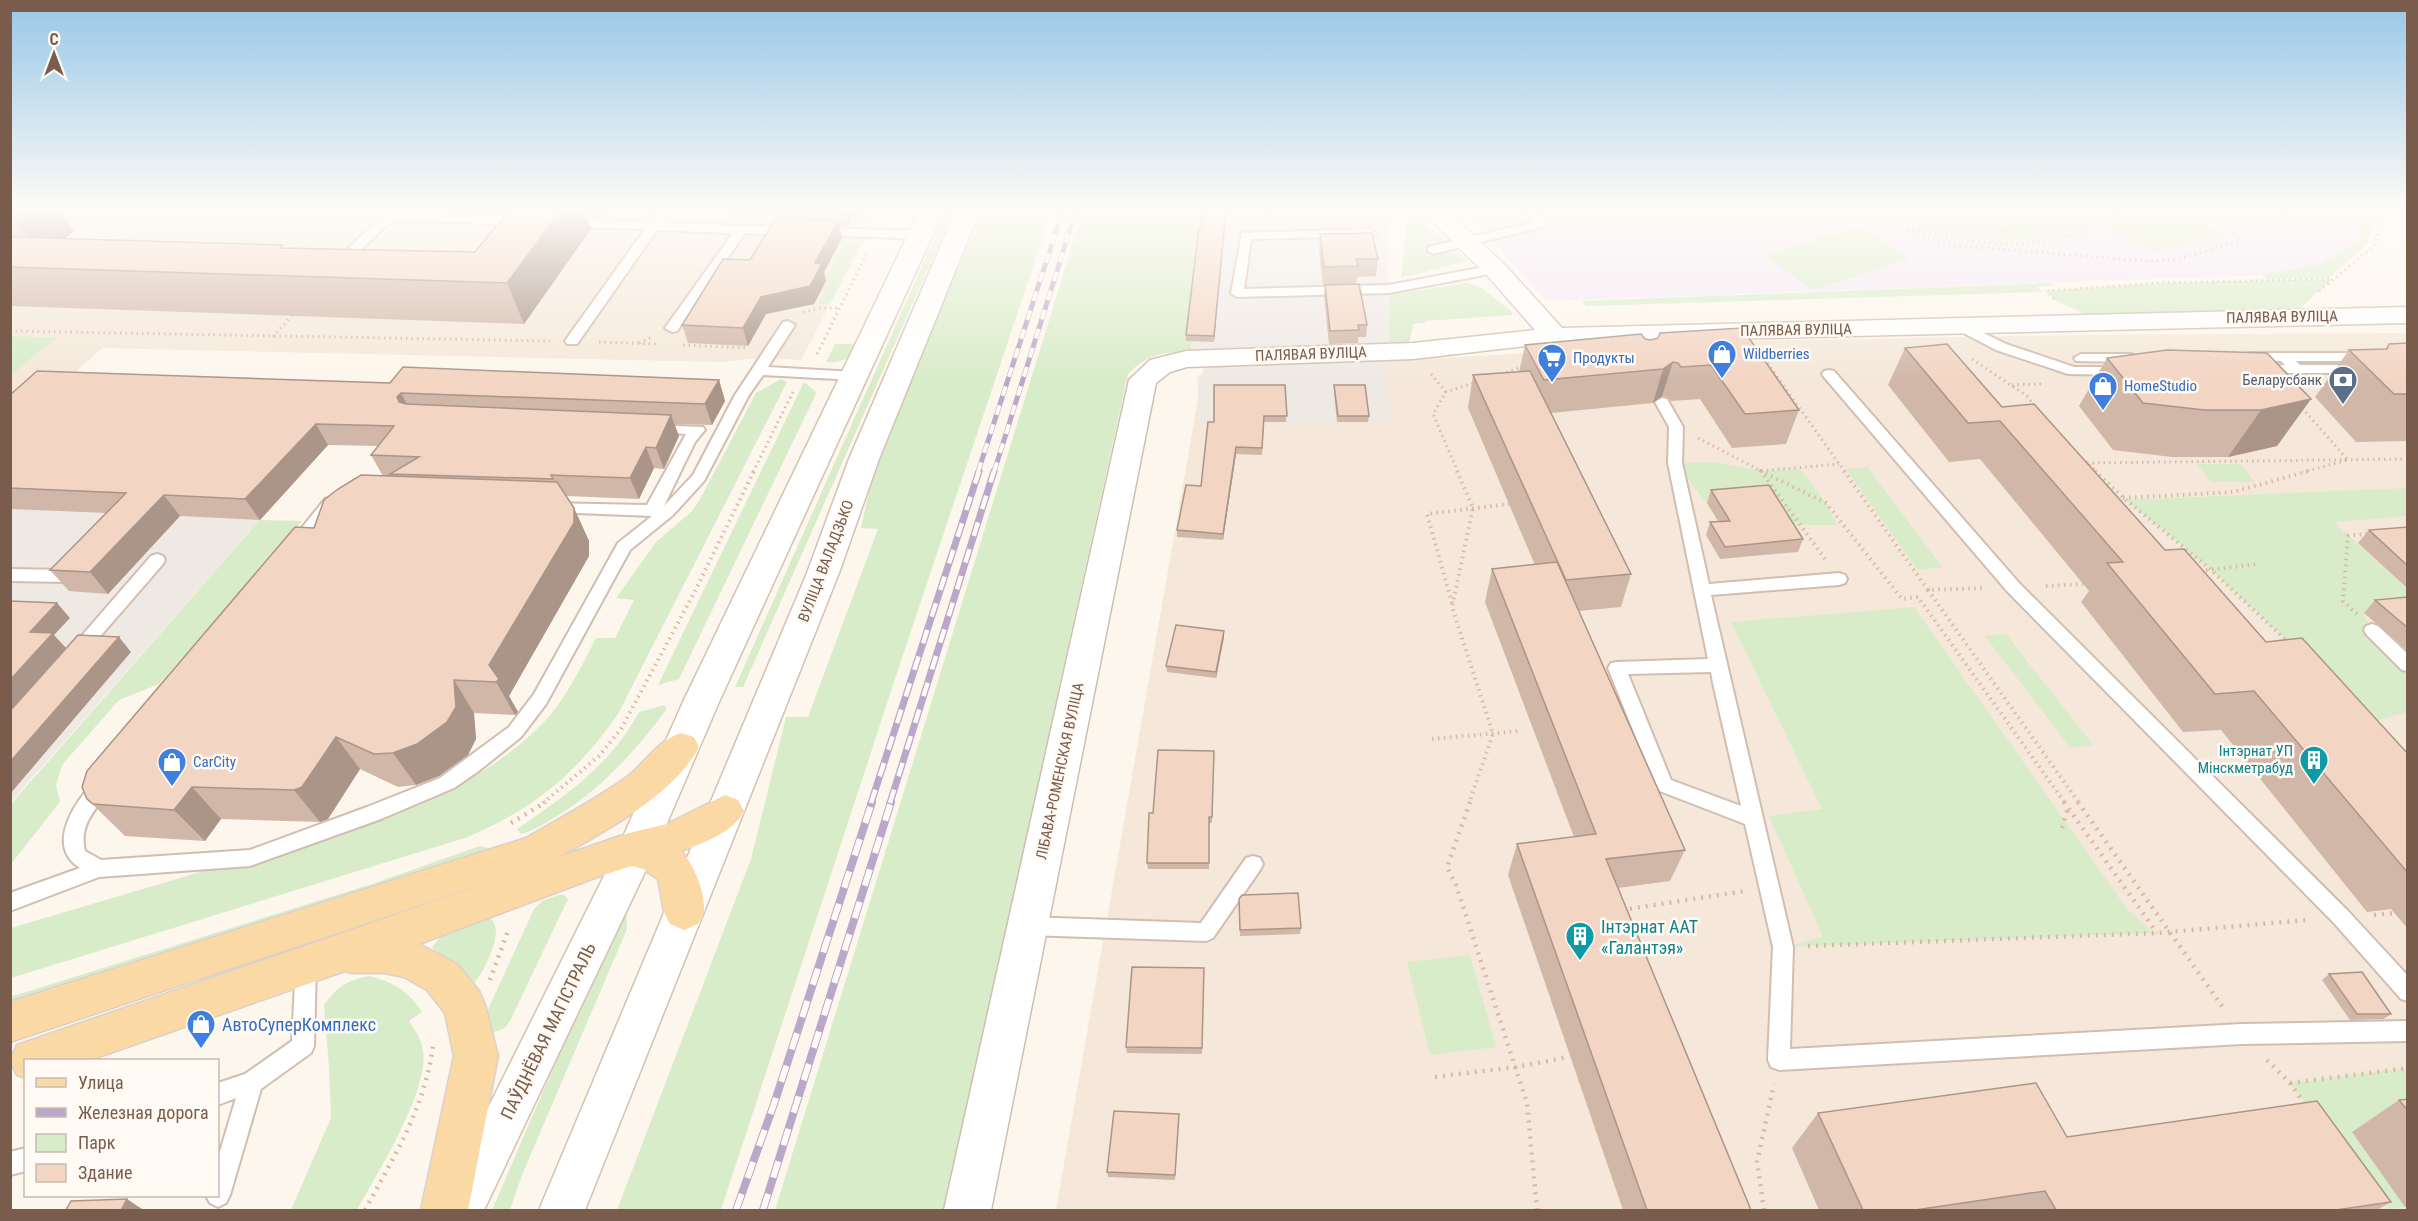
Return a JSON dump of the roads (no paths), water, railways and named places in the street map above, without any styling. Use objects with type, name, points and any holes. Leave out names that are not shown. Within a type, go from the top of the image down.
[{"type":"main road","points":[[538,850],[613,807],[643,785],[681,747]]},
{"type":"main road","points":[[35,1059],[510,894],[589,862],[666,842],[698,829],[725,811]]},
{"type":"main road","points":[[10,1022],[538,850],[582,845],[613,846],[660,857],[670,864],[682,891],[684,912]]},
{"type":"main road","points":[[319,960],[384,955],[412,960],[442,977],[464,1005],[476,1056],[445,1210]]},
{"type":"street","points":[[636,850],[681,747],[907,267]]},
{"type":"street","name":"ВУЛІЦА ВАЛАДЗЬКО","points":[[684,912],[823,573],[864,459],[944,267]]},
{"type":"street","points":[[1495,269],[1555,336]]},
{"type":"street","name":"ПАЛЯВАЯ ВУЛІЦА","points":[[1186,359],[1413,351],[1555,336],[1624,339],[1961,326],[2408,315]]},
{"type":"street","name":"ЛІБАВА-РОМЕНСКАЯ ВУЛІЦА","points":[[968,1210],[1143,381],[1160,366],[1186,359]]},
{"type":"street","name":"ПАЎДНЁВАЯ МАГІСТРАЛЬ","points":[[460,1210],[636,850]]},
{"type":"street","points":[[562,1210],[684,912]]},
{"type":"lane","points":[[331,267],[360,268]]},
{"type":"lane","points":[[572,341],[625,267]]},
{"type":"lane","points":[[672,327],[715,267]]},
{"type":"lane","points":[[1241,267],[1237,293],[1389,289],[1495,269]]},
{"type":"lane","points":[[10,902],[99,869],[250,858],[374,813],[447,783],[474,765],[516,732],[540,699],[624,547],[660,511],[699,478],[736,394],[759,371],[788,325]]},
{"type":"lane","points":[[1961,326],[2001,347],[2073,371],[2146,364],[2081,358]]},
{"type":"lane","points":[[2240,357],[2408,357]]},
{"type":"lane","points":[[2285,357],[2296,369]]},
{"type":"lane","points":[[2249,369],[2408,369]]},
{"type":"lane","points":[[759,371],[855,376]]},
{"type":"lane","points":[[1829,375],[2013,587],[2341,917],[2408,992]]},
{"type":"lane","points":[[1662,402],[1676,427],[1675,463],[1718,665],[1783,947],[1779,1060],[2242,1034],[2408,1031]]},
{"type":"lane","points":[[640,428],[698,430],[689,440],[660,511]]},
{"type":"lane","points":[[289,554],[333,499],[345,500]]},
{"type":"lane","points":[[534,507],[660,511]]},
{"type":"lane","points":[[64,666],[157,560]]},
{"type":"lane","points":[[10,575],[67,576]]},
{"type":"lane","points":[[1702,590],[1839,579]]},
{"type":"lane","points":[[2372,630],[2407,665]]},
{"type":"lane","points":[[1718,665],[1617,668],[1664,785],[1753,819]]},
{"type":"lane","points":[[99,869],[77,856],[71,840],[77,816],[112,773]]},
{"type":"lane","points":[[1028,926],[1206,932],[1253,864]]},
{"type":"lane","points":[[219,1094],[252,1082],[303,1046],[319,960]]},
{"type":"lane","points":[[219,1189],[252,1082]]},
{"type":"railway","points":[[978,472],[1045,267]]},
{"type":"railway","points":[[994,472],[1058,267]]},
{"type":"railway","points":[[871,803],[979,471]]},
{"type":"railway","points":[[890,803],[994,471]]},
{"type":"railway","points":[[736,1210],[774,1104],[872,802]]},
{"type":"railway","points":[[763,1210],[891,802]]},
{"type":"place","name":"Wildberries","points":[[1722,380]]},
{"type":"place","name":"Продукты","points":[[1552,384]]},
{"type":"place","name":"Беларусбанк","points":[[2343,406]]},
{"type":"place","name":"HomeStudio","points":[[2103,412]]},
{"type":"place","name":"Інтэрнат УП Мінскметрабуд","points":[[2314,786]]},
{"type":"place","name":"CarCity","points":[[172,788]]},
{"type":"place","name":"Інтэрнат ААТ «Галантэя»","points":[[1580,962]]},
{"type":"place","name":"АвтоСуперКомплекс","points":[[201,1050]]}]
